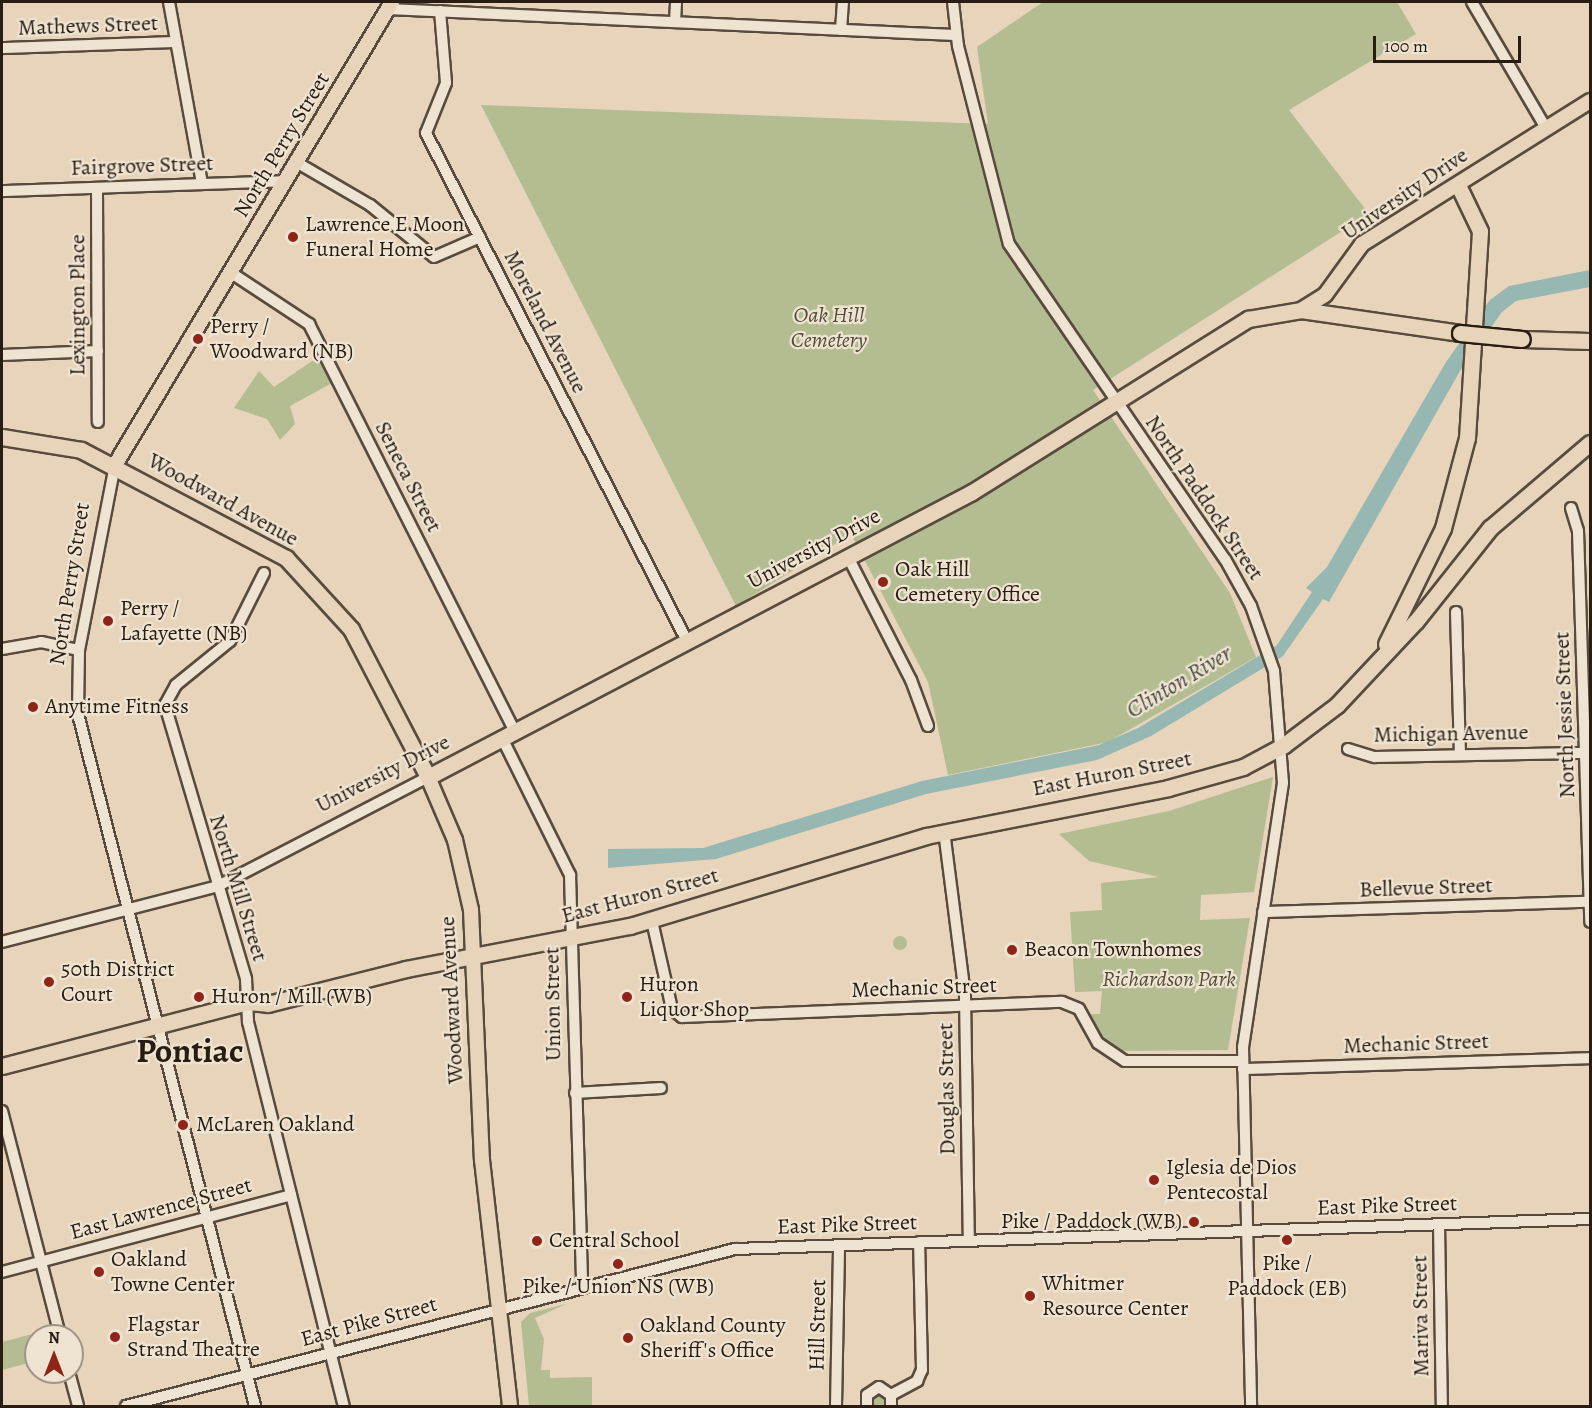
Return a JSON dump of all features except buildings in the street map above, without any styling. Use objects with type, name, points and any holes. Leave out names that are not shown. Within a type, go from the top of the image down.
[{"type":"highway","points":[[1377,660],[1443,528],[1467,438],[1474,370],[1480,231],[1458,185]]},
{"type":"highway","name":"University Drive","points":[[428,777],[994,480],[1235,325],[1301,310]]},
{"type":"highway","points":[[1301,310],[1460,333],[1522,339],[1590,341]]},
{"type":"highway","name":"Woodward Avenue","points":[[2,437],[81,450],[115,465],[286,558],[320,591],[365,652],[428,777]]},
{"type":"highway","points":[[1377,660],[1507,511],[1590,443]]},
{"type":"highway","name":"East Huron Street","points":[[2,1065],[247,1002],[268,1004],[476,956],[571,939],[652,921],[944,831],[1208,779],[1284,746],[1337,705],[1377,660]]},
{"type":"main road","name":"North Perry Street","points":[[115,465],[390,5]]},
{"type":"main road","name":"University Drive","points":[[1301,310],[1325,295],[1362,244],[1590,101]]},
{"type":"main road","name":"Woodward Avenue","points":[[428,777],[461,859],[476,956],[482,1160],[510,1407]]},
{"type":"street","points":[[169,2],[201,184]]},
{"type":"street","points":[[675,22],[676,2]]},
{"type":"street","points":[[841,30],[843,2]]},
{"type":"street","name":"North Paddock Street","points":[[953,2],[956,35],[1009,244],[1229,565],[1265,642],[1274,671],[1284,746],[1280,815],[1263,912],[1243,1065],[1251,1407]]},
{"type":"street","points":[[1472,2],[1546,128]]},
{"type":"street","points":[[390,5],[440,11],[956,35]]},
{"type":"street","name":"Moreland Avenue","points":[[440,11],[446,83],[426,130],[687,641]]},
{"type":"street","name":"Mathews Street","points":[[2,48],[176,42]]},
{"type":"street","points":[[296,162],[372,206],[434,257],[480,237]]},
{"type":"street","name":"Fairgrove Street","points":[[2,191],[285,181]]},
{"type":"street","name":"Lexington Place","points":[[97,188],[98,422]]},
{"type":"street","name":"Seneca Street","points":[[230,272],[309,324],[509,735]]},
{"type":"street","points":[[2,355],[98,351]]},
{"type":"street","name":"North Perry Street","points":[[115,465],[79,650],[80,726],[255,1407]]},
{"type":"street","name":"North Jessie Street","points":[[1571,508],[1578,531],[1585,591],[1590,922]]},
{"type":"street","points":[[848,557],[911,680],[928,726]]},
{"type":"street","name":"North Mill Street","points":[[264,573],[230,641],[165,700],[246,979],[247,1002],[291,1195],[344,1407]]},
{"type":"street","points":[[1456,612],[1460,754]]},
{"type":"street","points":[[2,650],[40,642],[79,650]]},
{"type":"street","name":"Union Street","points":[[509,735],[569,868],[574,1093],[582,1286]]},
{"type":"street","name":"Michigan Avenue","points":[[1348,749],[1375,756],[1588,753]]},
{"type":"street","name":"University Drive","points":[[2,942],[218,886],[428,777]]},
{"type":"street","name":"Douglas Street","points":[[944,831],[965,1006],[969,1240]]},
{"type":"street","name":"Bellevue Street","points":[[1263,912],[1590,902]]},
{"type":"street","name":"Mechanic Street","points":[[652,921],[672,1009],[682,1017],[965,1006],[1072,1005],[1098,1043],[1125,1061],[1243,1065],[1590,1058]]},
{"type":"street","points":[[574,1093],[660,1088]]},
{"type":"street","points":[[2,1111],[57,1324]]},
{"type":"street","name":"East Lawrence Street","points":[[2,1272],[291,1195]]},
{"type":"street","name":"East Pike Street","points":[[126,1407],[719,1251],[969,1240],[1590,1220]]},
{"type":"street","name":"Mariva Street","points":[[1439,1224],[1442,1407]]},
{"type":"street","points":[[867,1407],[867,1395],[876,1388],[891,1401],[917,1381],[922,1370],[919,1242]]},
{"type":"street","name":"Hill Street","points":[[836,1407],[839,1245]]},
{"type":"street","points":[[72,1384],[78,1407]]},
{"type":"green space","name":"Oak Hill Cemetery","points":[[1043,2],[1397,2],[1416,34],[1289,110],[1369,214],[1093,390],[1230,593],[1256,657],[1108,742],[948,775],[928,682],[851,534],[736,606],[481,105],[988,124],[977,47]]},
{"type":"green space","points":[[318,357],[332,383],[290,406],[295,424],[280,440],[267,419],[234,408],[259,371],[274,387]]},
{"type":"green space","name":"Richardson Park","points":[[1273,777],[1254,892],[1201,895],[1200,920],[1250,918],[1228,1050],[1117,1051],[1103,1040],[1091,1014],[1100,1014],[1102,991],[1075,992],[1070,912],[1102,910],[1101,883],[1159,877],[1089,861],[1059,834],[1169,811]]},
{"type":"green space","points":[[897,936],[903,936],[907,943],[903,950],[897,950],[893,946],[893,940]]},
{"type":"green space","points":[[566,1304],[535,1318],[544,1339],[541,1370],[550,1370],[550,1378],[592,1377],[592,1406],[529,1406],[521,1322],[530,1313]]},
{"type":"green space","points":[[24,1336],[24,1364],[2,1370],[2,1342]]},
{"type":"green space","points":[[879,1393],[884,1395],[886,1400],[884,1405],[879,1407],[874,1405],[872,1400],[874,1395]]},
{"type":"water","points":[[1590,270],[1590,287],[1516,301],[1502,312],[1460,371],[1329,602],[1323,599],[1283,656],[1151,736],[1097,760],[926,794],[716,859],[608,868],[608,849],[703,848],[922,781],[1099,745],[1138,728],[1277,645],[1312,592],[1306,588],[1327,567],[1446,362],[1490,300],[1509,286]]},
{"type":"place","name":"Lawrence E Moon Funeral Home","points":[[293,237]]},
{"type":"place","name":"Perry / Woodward (NB)","points":[[198,339]]},
{"type":"place","name":"Oak Hill Cemetery Office","points":[[883,582]]},
{"type":"place","name":"Perry / Lafayette (NB)","points":[[108,621]]},
{"type":"place","name":"Anytime Fitness","points":[[33,707]]},
{"type":"place","name":"Beacon Townhomes","points":[[1012,950]]},
{"type":"place","name":"50th District Court","points":[[49,982]]},
{"type":"place","name":"Huron / Mill (WB)","points":[[199,997]]},
{"type":"place","name":"Huron Liquor Shop","points":[[627,997]]},
{"type":"place","name":"McLaren Oakland","points":[[183,1125]]},
{"type":"place","name":"Iglesia de Dios Pentecostal","points":[[1154,1180]]},
{"type":"place","name":"Pike / Paddock (WB)","points":[[1194,1222]]},
{"type":"place","name":"Pike / Paddock (EB)","points":[[1287,1240]]},
{"type":"place","name":"Central School","points":[[537,1241]]},
{"type":"place","name":"Pike / Union NS (WB)","points":[[618,1264]]},
{"type":"place","name":"Oakland Towne Center","points":[[99,1272]]},
{"type":"place","name":"Whitmer Resource Center","points":[[1030,1296]]},
{"type":"place","name":"Flagstar Strand Theatre","points":[[115,1337]]},
{"type":"place","name":"Oakland County Sheriff's Office","points":[[628,1338]]},
{"type":"district","name":"Pontiac","points":[[190,1051]]},
{"type":"water label","name":"Clinton River","points":[[1179,682]]}]
